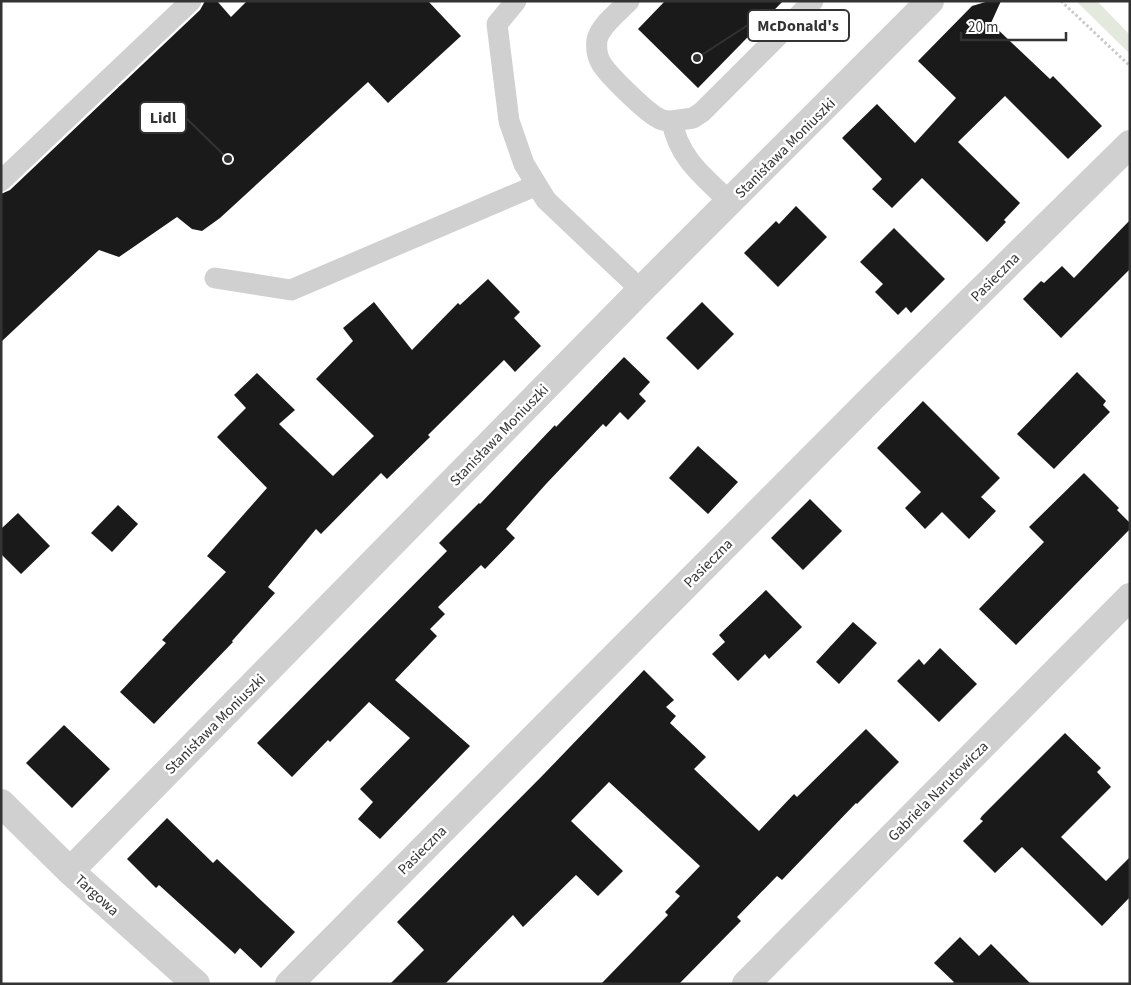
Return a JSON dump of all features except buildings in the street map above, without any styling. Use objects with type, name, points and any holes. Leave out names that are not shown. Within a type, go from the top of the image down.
[{"type":"street","name":"Stanisława Moniuszki","points":[[70,871],[641,290],[930,1]]},
{"type":"street","name":"Pasieczna","points":[[289,984],[873,397],[1130,144]]},
{"type":"street","name":"Gabriela Narutowicza","points":[[746,984],[1130,597]]},
{"type":"street","name":"Targowa","points":[[1,803],[70,871],[196,984]]},
{"type":"lane","points":[[1,181],[192,1]]},
{"type":"lane","points":[[516,1],[497,24],[509,121],[524,164],[546,200],[641,290]]},
{"type":"lane","points":[[629,1],[601,31],[597,40],[600,61],[606,71],[651,114],[661,120],[672,122],[693,118],[702,112],[813,1]]},
{"type":"lane","points":[[672,122],[674,134],[685,157],[730,202]]},
{"type":"lane","points":[[215,278],[292,290],[537,185]]},
{"type":"path","points":[[1061,1],[1130,66]]},
{"type":"shaded area","points":[[1076,1],[1097,1],[1130,35],[1130,54]]},
{"type":"place","name":"McDonald's","points":[[697,58]]},
{"type":"place","name":"Lidl","points":[[228,159]]}]
